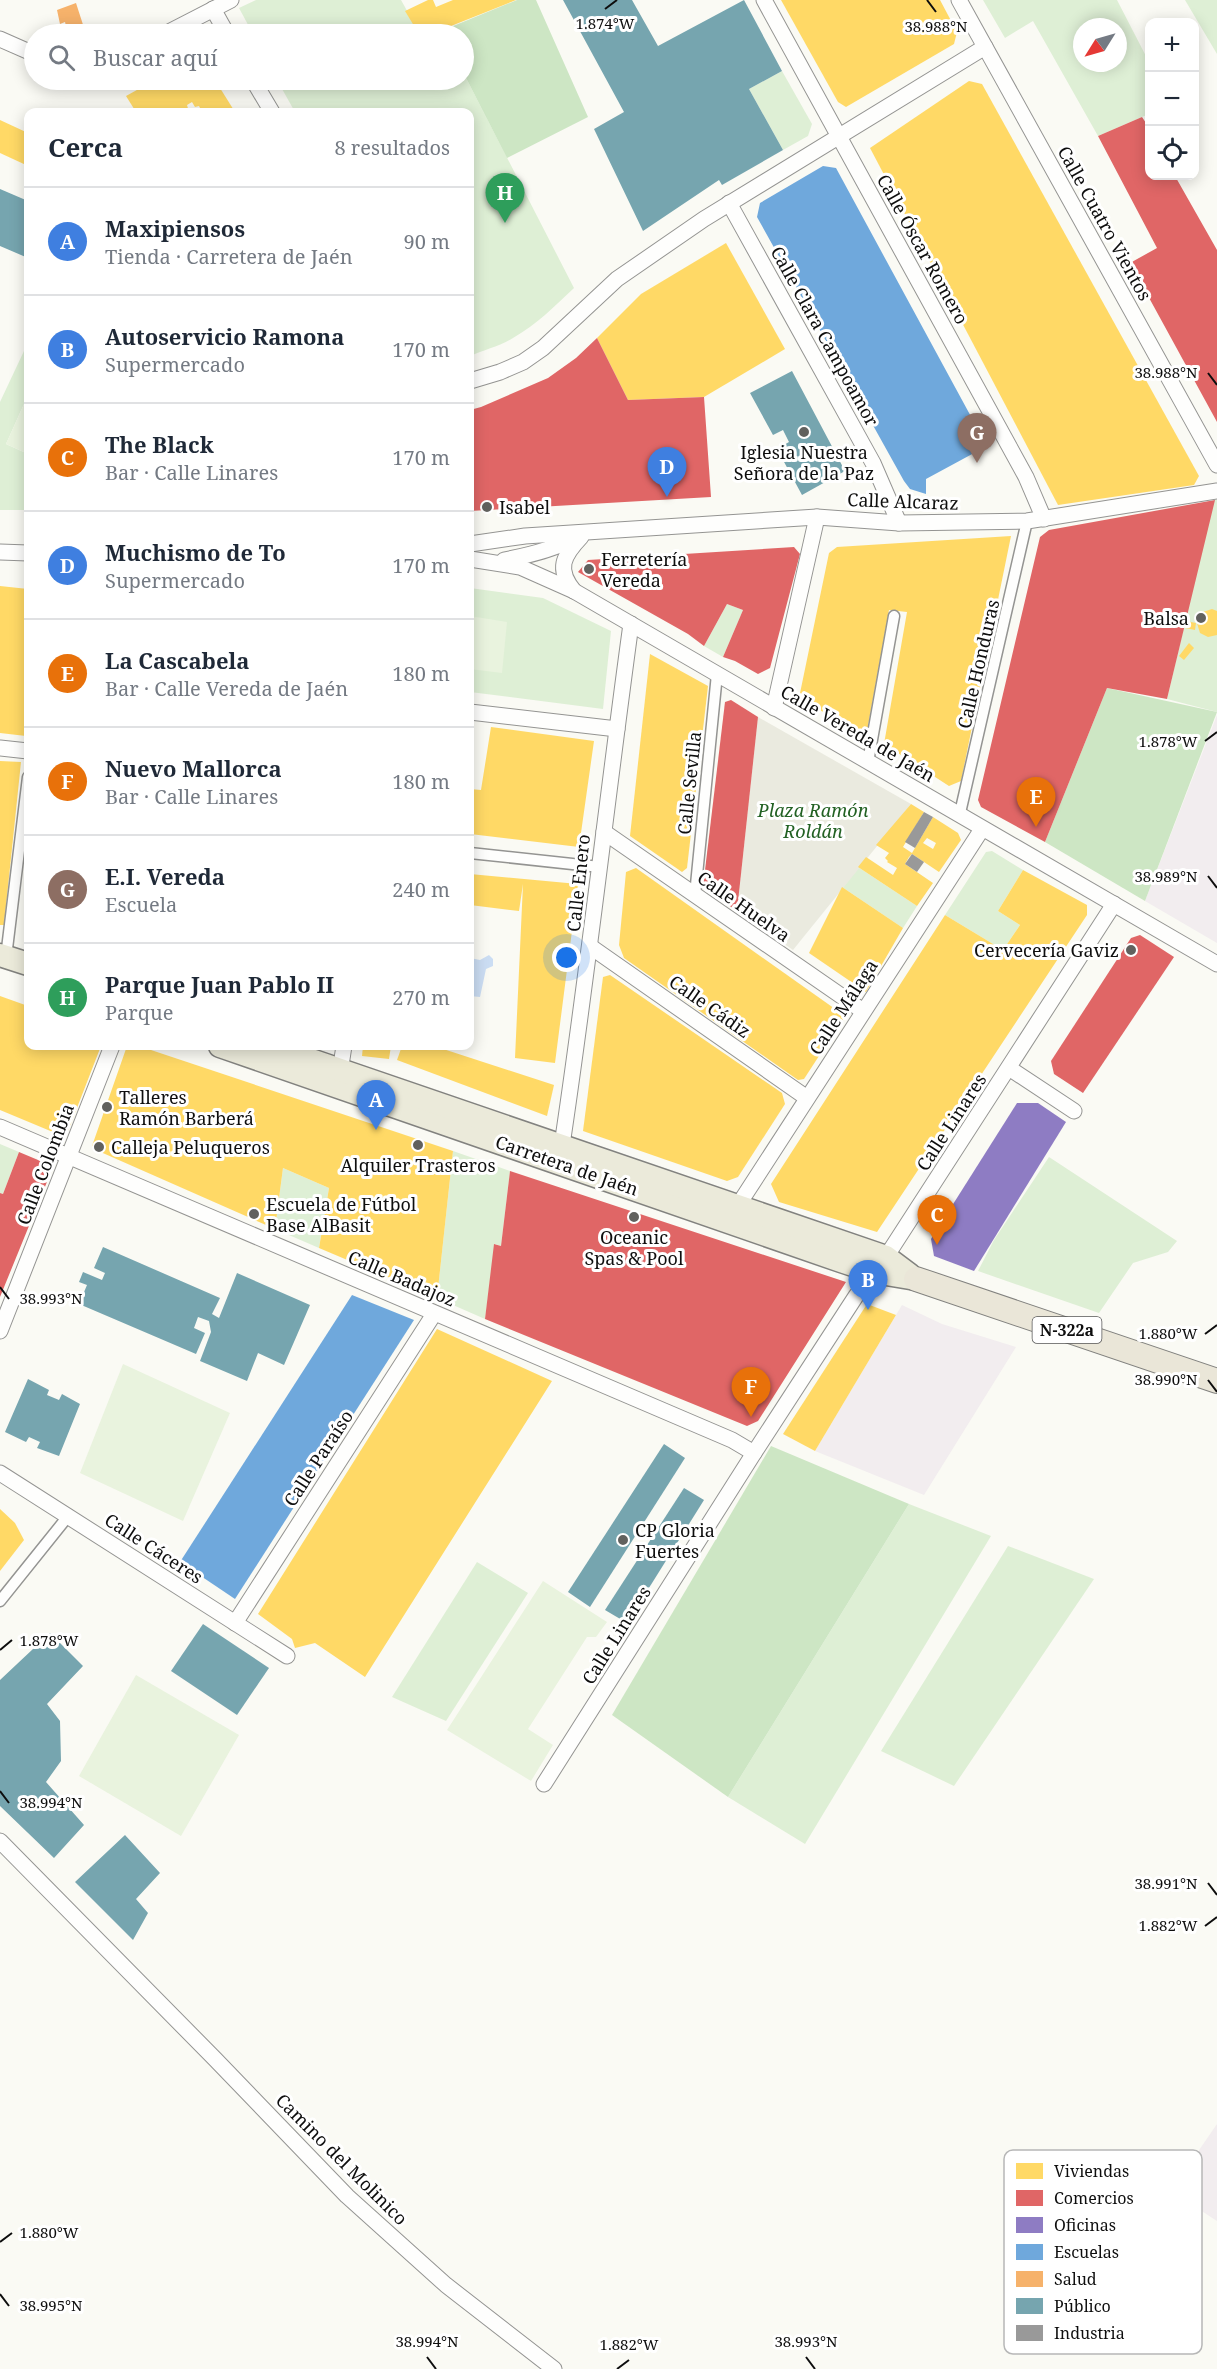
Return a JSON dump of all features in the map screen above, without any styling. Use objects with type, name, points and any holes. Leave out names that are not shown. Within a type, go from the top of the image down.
[{"type":"highway","name":"Carretera de Jaén","points":[[916,1279],[1217,1381]]},
{"type":"main road","points":[[2,961],[24,964]]},
{"type":"main road","points":[[2,961],[24,978]]},
{"type":"main road","name":"Carretera de Jaén","points":[[235,1050],[339,1077],[562,1145],[738,1207],[916,1279]]},
{"type":"main road","name":"Carretera de Jaén","points":[[279,1050],[339,1077],[880,1264]]},
{"type":"street","points":[[184,24],[231,0]]},
{"type":"street","name":"Calle Óscar Romero","points":[[764,0],[1026,477],[1044,519]]},
{"type":"street","name":"Calle Cuatro Vientos","points":[[959,0],[1217,465]]},
{"type":"street","points":[[213,9],[221,24]]},
{"type":"street","points":[[0,39],[24,50]]},
{"type":"street","points":[[474,380],[500,372],[536,352],[582,314],[617,279],[729,203],[985,47]]},
{"type":"street","points":[[259,90],[270,108]]},
{"type":"street","name":"Calle Clara Campoamor","points":[[729,203],[873,463],[899,523]]},
{"type":"street","name":"Calle Alcaraz","points":[[474,543],[525,536],[817,517],[899,523],[1027,521],[1217,491]]},
{"type":"street","points":[[774,708],[817,517]]},
{"type":"street","name":"Calle Honduras","points":[[960,813],[1027,521]]},
{"type":"street","points":[[574,591],[564,579],[564,563],[572,548],[586,533]]},
{"type":"street","name":"Calle Alcaraz","points":[[490,562],[538,554],[586,533]]},
{"type":"street","points":[[0,552],[24,553]]},
{"type":"street","name":"Calle Vereda de Jaén","points":[[474,560],[520,567],[574,591],[1217,964]]},
{"type":"street","points":[[868,762],[894,616]]},
{"type":"street","name":"Calle Enero","points":[[562,1145],[591,947],[631,624]]},
{"type":"street","name":"Calle Sevilla","points":[[695,895],[717,674]]},
{"type":"street","points":[[474,712],[617,729]]},
{"type":"street","points":[[0,748],[24,751]]},
{"type":"street","points":[[2,961],[24,805]]},
{"type":"street","name":"Calle Málaga","points":[[738,1207],[982,829]]},
{"type":"street","name":"Calle Huelva","points":[[604,832],[863,1011]]},
{"type":"street","points":[[474,853],[600,867]]},
{"type":"street","name":"Calle Linares","points":[[544,1784],[754,1453],[856,1296],[880,1264],[1010,1068],[1114,904]]},
{"type":"street","name":"Calle Cádiz","points":[[591,947],[807,1098]]},
{"type":"street","name":"Calle Colombia","points":[[0,1331],[110,1050]]},
{"type":"street","points":[[339,1077],[343,1050]]},
{"type":"street","points":[[1010,1068],[1074,1111]]},
{"type":"street","name":"Calle Badajoz","points":[[0,1127],[732,1440],[754,1453]]},
{"type":"street","name":"Calle Paraíso","points":[[235,1623],[434,1314]]},
{"type":"street","name":"Calle Cáceres","points":[[0,1473],[287,1656]]},
{"type":"street","points":[[0,1601],[69,1515]]},
{"type":"street","name":"Camino del Molinico","points":[[0,1841],[118,1959],[347,2196],[446,2285],[554,2369]]},
{"type":"shaded area","points":[[1217,715],[1217,943],[1145,901]]},
{"type":"shaded area","name":"Plaza Ramón Roldán","points":[[758,717],[911,804],[793,950],[737,911]]},
{"type":"shaded area","points":[[902,1305],[942,1324],[1016,1347],[924,1495],[815,1451]]},
{"type":"shaded area","points":[[1217,2124],[1217,2221],[1202,2211],[1202,2150],[1199,2150]]},
{"type":"green space","points":[[256,0],[401,0],[414,24],[248,24],[239,8]]},
{"type":"green space","points":[[517,0],[536,0],[588,117],[507,158],[472,90],[474,90],[474,24],[458,24]]},
{"type":"green space","points":[[983,0],[1117,0],[1126,18],[1073,18],[1073,72],[1127,72],[1127,19],[1145,54],[1145,116],[1098,136],[1033,21],[1005,38]]},
{"type":"green space","points":[[1185,0],[1217,0],[1217,54],[1199,24],[1199,18],[1196,18]]},
{"type":"green space","points":[[782,71],[812,124],[808,136],[783,150],[749,89]]},
{"type":"green space","points":[[283,90],[472,90],[574,288],[545,315],[521,333],[474,354],[474,108],[293,108]]},
{"type":"green space","points":[[24,351],[24,404],[6,444],[24,452],[24,510],[0,510],[0,402]]},
{"type":"green space","points":[[24,404],[24,452],[6,444]]},
{"type":"green space","points":[[1214,500],[1217,500],[1217,712],[1167,699]]},
{"type":"green space","points":[[474,589],[543,598],[611,631],[603,709],[474,693]]},
{"type":"green space","points":[[727,604],[743,610],[723,657],[704,646]]},
{"type":"green space","points":[[474,617],[507,622],[502,673],[474,670]]},
{"type":"green space","points":[[1107,688],[1217,712],[1145,901],[1045,842]]},
{"type":"green space","points":[[992,851],[1023,870],[998,911],[1020,925],[1003,950],[945,915],[986,852]]},
{"type":"green space","points":[[858,867],[917,906],[903,928],[842,887]]},
{"type":"green space","points":[[0,1144],[19,1152],[3,1194],[0,1193]]},
{"type":"green space","points":[[453,1151],[510,1171],[501,1246],[495,1244],[485,1319],[437,1298]]},
{"type":"green space","points":[[1049,1157],[1177,1241],[1168,1252],[1133,1263],[1099,1313],[978,1271],[994,1240]]},
{"type":"green space","points":[[283,1168],[329,1188],[319,1248],[275,1229]]},
{"type":"green space","points":[[123,1364],[230,1413],[183,1521],[80,1473]]},
{"type":"green space","points":[[771,1446],[909,1504],[728,1797],[612,1715]]},
{"type":"green space","points":[[909,1504],[991,1536],[805,1844],[728,1797]]},
{"type":"green space","points":[[1008,1546],[1094,1579],[954,1786],[881,1751]]},
{"type":"green space","points":[[477,1562],[528,1593],[446,1721],[392,1697]]},
{"type":"green space","points":[[543,1581],[607,1622],[596,1637],[587,1637],[528,1729],[553,1745],[531,1781],[447,1730]]},
{"type":"green space","points":[[136,1675],[239,1735],[181,1836],[79,1776]]},
{"type":"water","points":[[489,955],[493,959],[493,966],[486,969],[480,997],[474,996],[474,959],[480,960]]},
{"type":"building: Viviendas","points":[[428,0],[433,0],[436,7],[453,0],[516,0],[456,24],[413,24],[405,11]]},
{"type":"building: Viviendas","points":[[781,0],[940,0],[957,32],[954,44],[846,107],[838,102]]},
{"type":"building: Viviendas","points":[[969,81],[982,84],[1199,476],[1194,485],[1058,505],[870,148]]},
{"type":"building: Viviendas","points":[[137,90],[221,90],[232,108],[200,108],[195,107],[192,102],[187,105],[188,108],[134,108],[126,96]]},
{"type":"building: Viviendas","points":[[0,120],[24,131],[24,164],[0,153]]},
{"type":"building: Viviendas","points":[[726,243],[785,349],[704,397],[628,400],[597,338],[641,294]]},
{"type":"building: Viviendas","points":[[1011,536],[961,781],[949,786],[884,744],[907,612],[889,610],[866,737],[799,698],[829,553],[837,547]]},
{"type":"building: Viviendas","points":[[0,586],[24,589],[24,736],[0,733]]},
{"type":"building: Viviendas","points":[[1212,609],[1217,611],[1217,635],[1208,637],[1200,633],[1196,620],[1200,613]]},
{"type":"building: Viviendas","points":[[1186,621],[1196,623],[1195,630],[1185,628]]},
{"type":"building: Viviendas","points":[[1189,643],[1194,648],[1184,660],[1179,656]]},
{"type":"building: Viviendas","points":[[650,654],[708,686],[687,868],[682,872],[630,836]]},
{"type":"building: Viviendas","points":[[491,727],[594,741],[579,847],[474,834],[474,789],[481,790]]},
{"type":"building: Viviendas","points":[[0,761],[21,762],[4,925],[0,925]]},
{"type":"building: Viviendas","points":[[911,804],[924,812],[903,847],[912,853],[933,817],[958,833],[961,840],[939,872],[912,854],[909,857],[905,864],[933,883],[917,906],[858,867],[866,857],[893,875],[897,868],[887,862],[885,858],[889,853],[876,845]],"holes":[[[927,838],[936,843],[933,849],[923,843]]]},
{"type":"building: Viviendas","points":[[636,868],[845,1016],[804,1079],[798,1080],[624,958],[619,945],[626,872]]},
{"type":"building: Viviendas","points":[[1023,870],[1087,905],[1087,915],[877,1232],[779,1202],[771,1184],[945,915],[1003,950],[1020,925],[998,911]]},
{"type":"building: Viviendas","points":[[474,874],[578,884],[555,1063],[515,1058],[523,884],[519,911],[474,905]]},
{"type":"building: Viviendas","points":[[842,887],[903,928],[866,992],[809,953]]},
{"type":"building: Viviendas","points":[[610,975],[782,1093],[785,1104],[738,1177],[727,1181],[583,1131],[603,977]]},
{"type":"building: Viviendas","points":[[0,996],[24,1005],[24,1050],[99,1050],[68,1131],[60,1135],[0,1110]]},
{"type":"building: Viviendas","points":[[126,1050],[151,1050],[453,1151],[437,1298],[319,1248],[329,1188],[283,1168],[275,1229],[96,1150],[92,1146]]},
{"type":"building: Viviendas","points":[[363,1050],[390,1050],[389,1059],[362,1056]]},
{"type":"building: Viviendas","points":[[401,1050],[446,1050],[554,1085],[547,1116],[397,1060]]},
{"type":"building: Viviendas","points":[[867,1304],[896,1315],[815,1451],[783,1434]]},
{"type":"building: Viviendas","points":[[437,1329],[552,1381],[365,1677],[315,1643],[295,1648],[292,1639],[258,1614]]},
{"type":"building: Viviendas","points":[[0,1509],[15,1523],[24,1540],[0,1571]]},
{"type":"building: Comercios","points":[[1142,117],[1145,122],[1145,180],[1177,180],[1217,250],[1217,422],[1130,263],[1157,248],[1098,136]]},
{"type":"building: Comercios","points":[[597,338],[628,400],[704,397],[711,497],[474,511],[474,409],[548,378],[576,358]]},
{"type":"building: Comercios","points":[[1215,500],[1167,699],[1107,688],[1045,842],[981,807],[978,800],[1040,537],[1049,530]]},
{"type":"building: Comercios","points":[[794,547],[800,554],[770,668],[758,674],[723,657],[743,610],[727,604],[704,646],[688,634],[578,572],[588,560]]},
{"type":"building: Comercios","points":[[731,700],[758,717],[737,911],[703,887],[725,702]]},
{"type":"building: Comercios","points":[[1140,935],[1174,957],[1083,1093],[1054,1074],[1051,1061],[1131,938]]},
{"type":"building: Comercios","points":[[19,1152],[50,1165],[51,1172],[0,1297],[0,1193],[3,1194]]},
{"type":"building: Comercios","points":[[510,1171],[846,1282],[758,1421],[747,1426],[485,1319],[494,1244],[501,1246]]},
{"type":"building: Oficinas","points":[[1017,1103],[1038,1103],[1066,1122],[974,1271],[934,1256],[931,1239]]},
{"type":"building: Escuelas","points":[[823,166],[836,168],[987,446],[926,479],[926,494],[910,489],[904,481],[757,217],[760,203]]},
{"type":"building: Escuelas","points":[[352,1295],[414,1320],[235,1599],[180,1562]]},
{"type":"building: Salud","points":[[76,3],[83,24],[66,24],[65,22],[60,24],[57,10]]},
{"type":"building: Público","points":[[563,0],[632,0],[658,46],[744,0],[782,71],[749,89],[783,150],[722,185],[719,180],[643,231],[594,129],[624,112]]},
{"type":"building: Público","points":[[0,189],[24,199],[24,256],[0,246]]},
{"type":"building: Público","name":"Iglesia Nuestra Señora de la Paz","points":[[792,371],[845,471],[802,495],[777,449],[789,442],[783,430],[773,435],[750,393]]},
{"type":"building: Público","points":[[103,1247],[220,1298],[212,1314],[219,1318],[237,1273],[310,1305],[284,1365],[258,1353],[247,1381],[200,1361],[211,1332],[209,1321],[198,1317],[194,1328],[205,1333],[196,1354],[79,1304],[87,1285],[79,1282],[83,1272],[102,1280],[105,1273],[94,1268]]},
{"type":"building: Público","points":[[28,1379],[49,1390],[47,1395],[59,1400],[62,1394],[80,1404],[59,1456],[37,1448],[40,1442],[29,1437],[26,1442],[5,1432]]},
{"type":"building: Público","points":[[664,1444],[685,1458],[590,1607],[568,1592]]},
{"type":"building: Público","points":[[684,1488],[704,1500],[627,1623],[605,1610]]},
{"type":"building: Público","points":[[203,1624],[269,1668],[237,1715],[171,1671]]},
{"type":"building: Público","points":[[50,1633],[83,1666],[47,1704],[60,1721],[61,1761],[46,1782],[84,1825],[54,1858],[0,1806],[0,1680]]},
{"type":"building: Público","points":[[125,1835],[160,1873],[136,1899],[148,1913],[133,1940],[75,1882]]},
{"type":"building: Industria","points":[[924,812],[933,817],[915,848],[905,842]]},
{"type":"building: Industria","points":[[912,854],[924,862],[917,872],[905,864]]},
{"type":"place","name":"Parque Juan Pablo II","points":[[505,223]]},
{"type":"place","name":"Iglesia Nuestra Señora de la Paz","points":[[804,432]]},
{"type":"place","name":"E.I. Vereda","points":[[977,463]]},
{"type":"place","name":"Muchismo de To","points":[[667,497]]},
{"type":"place","name":"Isabel","points":[[487,507]]},
{"type":"place","name":"Ferretería Vereda","points":[[589,569]]},
{"type":"place","name":"Balsa","points":[[1201,618]]},
{"type":"place","name":"La Cascabela","points":[[1036,827]]},
{"type":"place","name":"Cervecería Gaviz","points":[[1131,950]]},
{"type":"place","name":"Talleres Ramón Barberá","points":[[107,1107]]},
{"type":"place","name":"Maxipiensos","points":[[376,1130]]},
{"type":"place","name":"Alquiler Trasteros","points":[[418,1145]]},
{"type":"place","name":"Calleja Peluqueros","points":[[99,1147]]},
{"type":"place","name":"Escuela de Fútbol Base AlBasit","points":[[254,1214]]},
{"type":"place","name":"Oceanic Spas & Pool","points":[[634,1217]]},
{"type":"place","name":"The Black","points":[[937,1245]]},
{"type":"place","name":"Autoservicio Ramona","points":[[868,1310]]},
{"type":"place","name":"Nuevo Mallorca","points":[[751,1417]]},
{"type":"place","name":"CP Gloria Fuertes","points":[[623,1540]]}]
